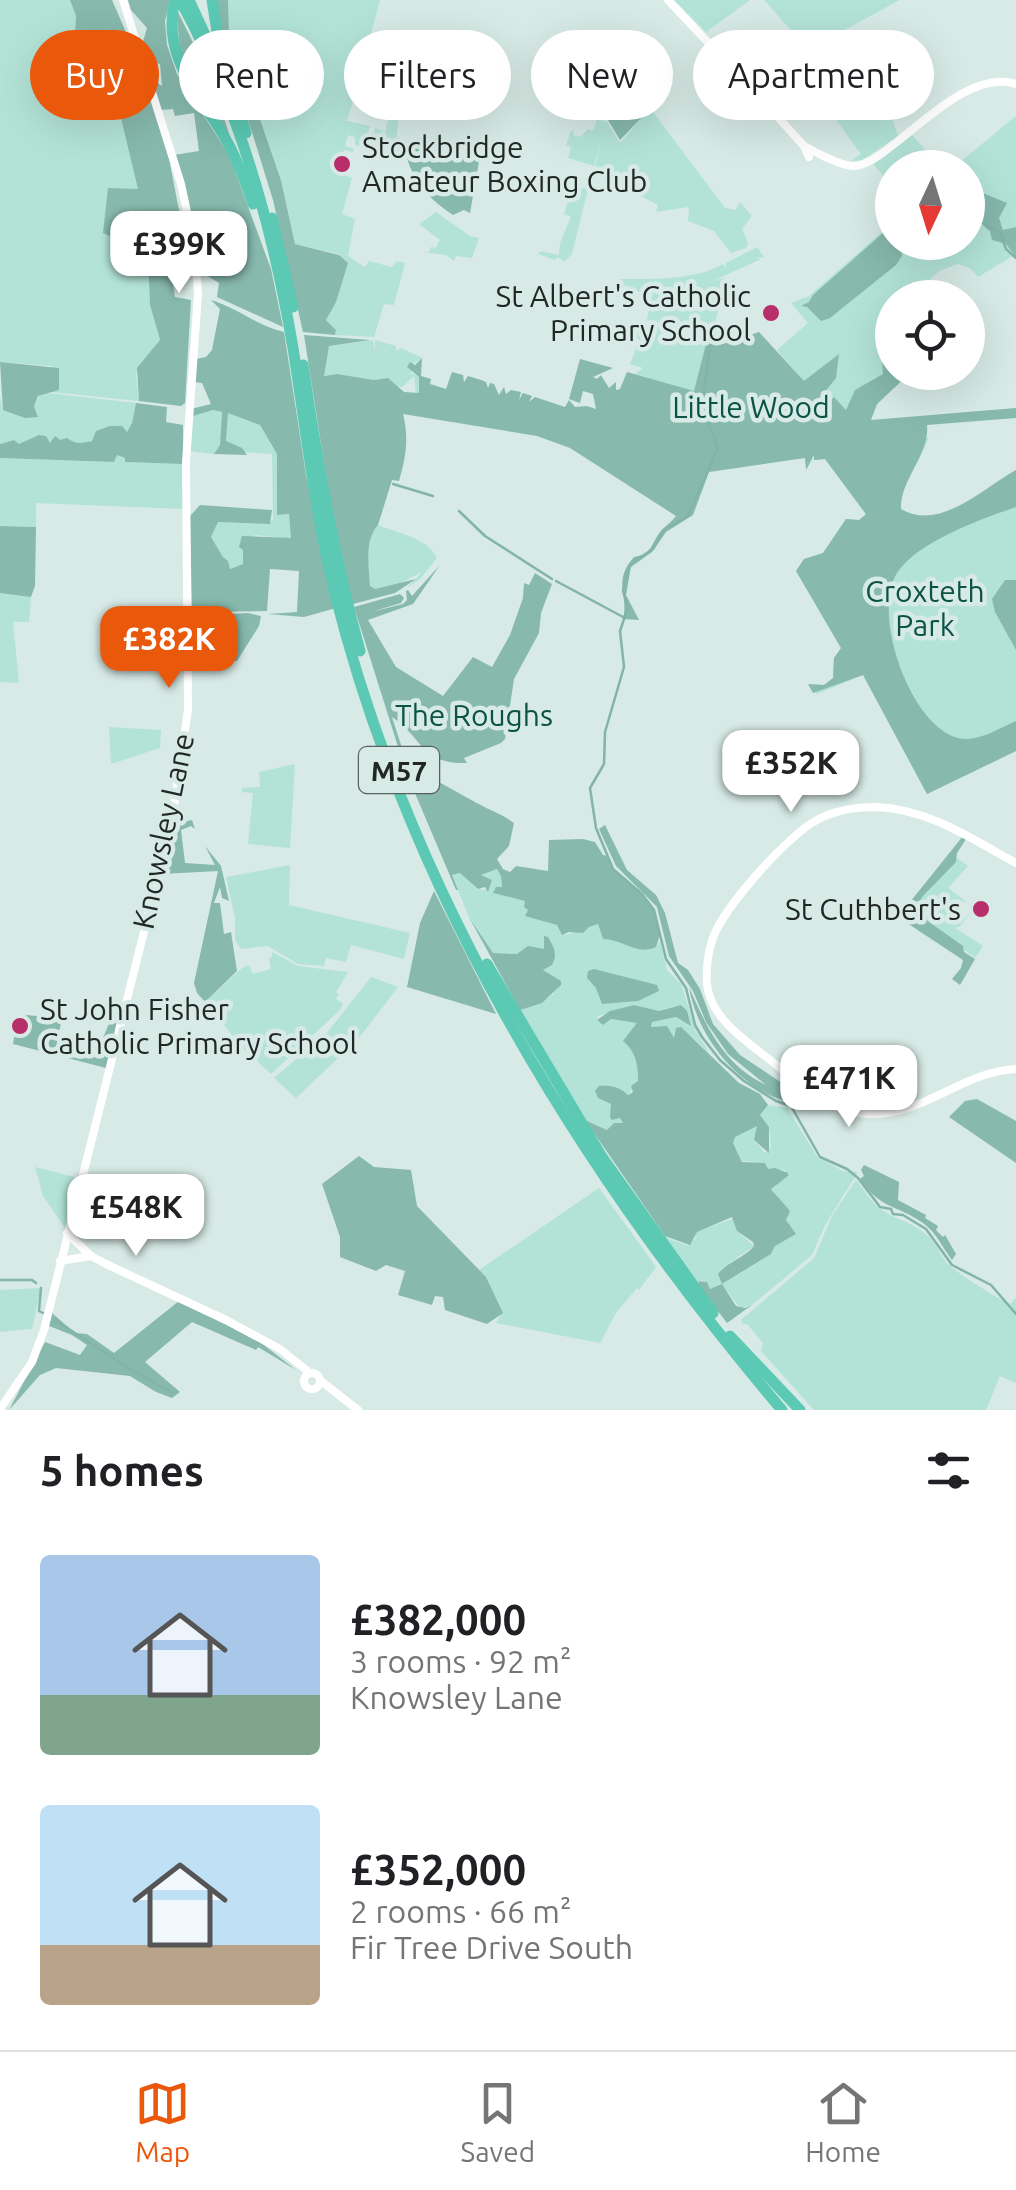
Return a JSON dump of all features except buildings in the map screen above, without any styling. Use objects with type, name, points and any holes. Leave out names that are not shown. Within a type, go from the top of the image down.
[{"type":"highway","name":"M57","points":[[189,0],[246,132]]},
{"type":"highway","name":"M57","points":[[212,0],[217,32],[289,287],[320,482],[343,590],[399,770],[446,880],[505,998],[602,1157],[731,1342],[790,1410]]},
{"type":"highway","name":"M57","points":[[176,3],[172,34],[179,65],[229,145],[278,274]]},
{"type":"highway","name":"M57","points":[[176,3],[233,119],[260,201],[293,351],[312,486],[336,595],[393,775],[489,986],[535,1064],[604,1175],[782,1410]]},
{"type":"highway","points":[[731,1342],[774,1410]]},
{"type":"highway","points":[[731,1342],[800,1410]]},
{"type":"main road","name":"Knowsley Lane","points":[[0,1409],[38,1349],[172,820],[188,710],[186,462],[198,295],[195,249],[181,184],[123,0]]},
{"type":"main road","points":[[668,0],[814,155],[855,166],[869,161],[973,87],[995,80],[1016,84]]},
{"type":"main road","points":[[1016,864],[954,828],[896,809],[847,809],[818,819],[787,842],[725,917],[713,937],[707,986],[723,1018],[739,1035],[809,1092],[838,1108],[859,1113],[911,1110],[977,1076],[1016,1070]]},
{"type":"main road","points":[[67,1233],[92,1256],[128,1276],[280,1349],[307,1376],[308,1388],[319,1384],[358,1410]]},
{"type":"main road","points":[[60,1261],[92,1256]]},
{"type":"main road","points":[[307,1376],[316,1374],[319,1384]]},
{"type":"green space","points":[[0,0],[70,0],[76,16],[75,30],[30,30],[30,120],[122,120],[139,190],[112,237],[147,231],[150,305],[160,341],[136,374],[139,401],[51,392],[59,390],[52,366],[0,362]]},
{"type":"green space","points":[[70,0],[112,0],[125,30],[75,30],[76,16]]},
{"type":"green space","points":[[128,0],[170,0],[165,21],[167,45],[179,77],[179,115],[175,116],[173,109],[160,110],[159,107],[159,30],[146,30]]},
{"type":"green space","points":[[216,0],[228,0],[229,30],[221,30]]},
{"type":"green space","points":[[228,0],[380,0],[372,30],[344,30],[344,120],[335,118],[370,126],[364,146],[355,145],[355,137],[348,135],[345,146],[353,152],[345,150],[340,154],[335,171],[352,178],[342,214],[355,219],[348,256],[365,267],[369,261],[392,267],[397,261],[405,263],[394,305],[384,304],[374,337],[335,335],[336,330],[326,320],[346,269],[339,254],[295,244],[281,179],[260,120],[324,120],[324,30],[229,30]]},
{"type":"green space","points":[[674,0],[750,0],[709,30],[704,30]]},
{"type":"green space","points":[[764,0],[900,0],[844,30],[791,30]]},
{"type":"green space","points":[[176,8],[187,30],[179,30],[179,39]]},
{"type":"green space","points":[[1016,116],[1016,254],[978,277],[970,268],[958,264],[939,271],[929,280],[875,280],[875,390],[892,390],[877,404],[870,420],[848,411],[832,397],[827,404],[821,401],[777,350],[808,323],[791,303],[809,296],[875,238],[875,260],[985,260],[985,150],[975,150]]},
{"type":"green space","points":[[122,120],[158,120],[186,247],[170,266],[175,297],[191,300],[185,403],[181,406],[139,401],[137,368],[160,340],[150,305],[147,232],[112,237],[103,233],[108,188],[138,189]]},
{"type":"green space","points":[[195,120],[207,120],[229,155],[271,269],[283,327],[217,297],[219,283],[206,275],[212,267],[210,259],[198,250],[174,155],[199,151]]},
{"type":"green space","points":[[248,120],[260,120],[281,180],[295,244],[339,255],[348,263],[326,320],[336,330],[335,335],[303,332],[273,200]]},
{"type":"green space","points":[[388,120],[398,120],[396,148],[380,151],[370,147],[372,139],[378,139],[373,137],[375,128],[383,131],[383,141]]},
{"type":"green space","points":[[597,120],[607,122],[620,143],[640,120],[659,120],[725,208],[736,210],[740,202],[752,216],[742,229],[746,248],[731,253],[714,231],[688,221],[689,207],[656,212],[658,205],[594,171],[603,135],[594,166],[568,158],[571,147],[566,145],[571,131],[580,137],[588,129],[593,131]]},
{"type":"green space","points":[[608,120],[639,120],[620,140]]},
{"type":"green space","points":[[836,120],[892,120],[898,136],[862,160],[851,161],[861,154]]},
{"type":"green space","points":[[911,134],[925,150],[890,150]]},
{"type":"green space","points":[[404,141],[434,142],[441,151],[480,156],[470,213],[464,210],[453,215],[426,193],[409,164]]},
{"type":"green space","points":[[590,181],[572,254],[564,262],[558,257],[555,260],[538,254],[541,251],[559,255],[571,217],[564,214],[573,183],[584,189]]},
{"type":"green space","points":[[985,194],[1007,203],[999,218],[1003,230],[1016,227],[1016,257],[1006,244],[992,240],[985,227]]},
{"type":"green space","points":[[436,212],[479,238],[472,258],[456,256],[454,261],[446,255],[423,252],[436,248],[440,240],[419,224]]},
{"type":"green space","points":[[875,240],[875,260],[899,260],[830,318],[821,321],[801,306]]},
{"type":"green space","points":[[757,247],[764,257],[715,280],[725,278],[712,338],[708,332],[700,335],[647,320],[653,292],[644,290],[641,296],[642,292],[628,290],[625,285],[621,297],[625,300],[614,295],[620,279],[685,276],[723,264],[726,268],[726,263]]},
{"type":"green space","points":[[211,300],[284,332],[306,475],[336,608],[304,617],[268,614],[297,612],[299,571],[270,569],[267,611],[192,612],[190,516],[200,505],[272,510],[270,524],[218,522],[211,537],[230,569],[243,564],[243,550],[239,547],[242,536],[291,538],[289,514],[277,515],[277,454],[260,425],[228,413],[226,441],[242,448],[247,455],[214,454],[220,445],[222,412],[213,410],[190,417],[191,409],[211,404],[202,383],[193,382],[196,359],[206,357],[212,350],[220,309]]},
{"type":"green space","points":[[631,324],[634,332],[653,334],[653,326],[707,340],[695,391],[635,374],[643,368],[630,364],[637,346],[648,349],[650,342],[629,337],[625,349]]},
{"type":"green space","name":"Little Wood","points":[[759,332],[804,381],[839,354],[836,378],[820,398],[827,404],[834,397],[846,410],[855,390],[875,379],[875,390],[892,390],[877,404],[871,420],[1016,408],[1016,418],[927,425],[924,447],[905,487],[901,509],[916,515],[946,512],[1016,470],[1016,507],[951,533],[919,551],[897,573],[890,591],[889,614],[900,666],[925,713],[941,729],[965,739],[1016,721],[1016,751],[927,794],[863,675],[813,693],[808,684],[824,685],[833,678],[834,658],[841,648],[796,571],[804,559],[823,553],[846,519],[859,520],[866,514],[825,459],[814,460],[814,455],[806,470],[805,458],[709,472],[693,515],[666,532],[652,552],[631,567],[626,595],[639,620],[623,619],[622,581],[627,566],[634,557],[649,550],[676,516],[570,448],[537,436],[403,414],[403,464],[399,481],[392,480],[371,538],[370,586],[375,589],[416,579],[395,593],[353,604],[331,508],[304,335],[370,340],[329,346],[324,376],[388,378],[404,392],[419,393],[419,377],[407,367],[422,358],[421,376],[431,379],[430,384],[446,389],[452,372],[463,375],[464,382],[468,376],[486,382],[488,388],[490,383],[494,384],[499,395],[504,387],[506,394],[511,390],[521,392],[519,400],[523,393],[532,396],[529,402],[535,397],[565,407],[569,400],[575,407],[596,409],[593,394],[583,391],[580,403],[569,399],[580,359],[613,368],[593,377],[601,375],[609,388],[616,382],[616,390],[627,372],[694,391],[707,340],[723,344]]},
{"type":"green space","points":[[373,340],[375,352],[375,340],[422,358],[413,364],[411,373],[419,377],[419,393],[416,394],[414,376],[402,387],[388,378],[323,376],[329,346]]},
{"type":"green space","points":[[0,362],[59,368],[59,390],[38,396],[34,406],[38,417],[25,418],[3,410]]},
{"type":"green space","points":[[47,393],[136,403],[132,423],[127,432],[110,426],[86,444],[60,440],[49,443],[46,436],[40,435],[19,445],[14,440],[0,444],[0,397],[3,410],[38,414],[34,406],[39,396]]},
{"type":"green space","points":[[136,403],[167,407],[166,422],[183,425],[183,464],[125,462],[125,458],[117,455],[114,462],[0,458],[0,444],[14,440],[19,444],[39,435],[46,436],[50,443],[55,436],[82,443],[92,441],[96,431],[110,426],[122,426],[127,432]]},
{"type":"green space","points":[[213,410],[222,412],[220,445],[214,454],[189,451],[190,417]]},
{"type":"green space","points":[[228,412],[260,425],[277,454],[277,515],[289,514],[292,539],[255,535],[243,550],[243,564],[230,569],[211,537],[218,522],[269,524],[273,519],[272,454],[245,452],[226,441]]},
{"type":"green space","name":"Croxteth Park","points":[[848,433],[861,451],[929,438],[901,495],[901,509],[916,515],[946,512],[1016,470],[1016,751],[927,794],[863,675],[817,694],[808,684],[824,685],[833,678],[834,658],[841,648],[796,571],[804,559],[823,553],[846,519],[859,520],[866,515],[825,459],[814,460],[825,436]]},
{"type":"green space","points":[[117,455],[126,462],[183,464],[183,509],[36,503],[36,527],[0,526],[0,458],[114,462]]},
{"type":"green space","points":[[378,525],[419,541],[437,558],[407,588],[422,572],[394,586],[370,586],[369,546]]},
{"type":"green space","points":[[0,526],[36,527],[35,586],[31,597],[0,593]]},
{"type":"green space","name":"The Roughs","points":[[440,565],[413,604],[368,620],[396,667],[443,696],[473,657],[492,667],[510,635],[524,583],[529,585],[535,573],[552,584],[541,613],[539,633],[514,679],[505,739],[501,743],[464,758],[467,763],[451,762],[423,748],[392,717],[412,779],[416,773],[432,779],[514,823],[509,846],[497,859],[510,872],[516,866],[548,871],[549,840],[595,842],[608,856],[613,869],[654,910],[660,935],[656,947],[642,950],[603,939],[598,924],[583,933],[562,935],[557,925],[525,916],[525,901],[493,893],[496,887],[502,887],[497,869],[481,875],[492,880],[488,892],[485,887],[478,889],[460,873],[452,875],[456,890],[406,772],[354,607],[400,594],[404,598],[401,603],[371,612],[403,604],[406,591],[412,596]]},
{"type":"green space","points":[[1005,580],[1016,580],[1016,650],[992,599]]},
{"type":"green space","points":[[0,593],[31,597],[29,622],[13,622],[19,683],[0,682]]},
{"type":"green space","points":[[194,616],[261,616],[259,626],[237,661],[190,658],[188,620]]},
{"type":"green space","points":[[109,727],[161,730],[160,748],[111,764]]},
{"type":"green space","points":[[295,764],[290,848],[248,844],[253,793],[242,792],[242,788],[260,787],[259,772]]},
{"type":"green space","points":[[192,820],[195,829],[191,826],[181,830],[185,863],[215,865],[205,846],[221,866],[229,901],[222,898],[220,887],[214,903],[220,903],[224,934],[231,932],[237,971],[205,1002],[194,983],[218,871],[162,874],[179,823]]},
{"type":"green space","points":[[605,825],[627,870],[656,895],[665,913],[678,963],[688,970],[700,989],[713,1024],[740,1055],[791,1089],[788,1094],[782,1092],[785,1101],[751,1084],[710,1041],[689,987],[710,1031],[728,1056],[766,1085],[728,1054],[706,1022],[693,991],[669,956],[657,907],[616,866],[599,829]]},
{"type":"green space","points":[[963,836],[966,839],[956,862],[922,897],[915,912],[975,959],[960,985],[952,979],[963,960],[898,917]]},
{"type":"green space","points":[[957,858],[968,866],[948,888],[968,903],[957,899],[948,911],[961,922],[971,912],[959,927],[955,928],[983,946],[975,958],[915,912],[922,897]]},
{"type":"green space","points":[[290,865],[289,905],[410,933],[404,959],[351,945],[346,962],[326,958],[324,966],[298,964],[268,946],[241,949],[235,940],[235,918],[226,877]]},
{"type":"green space","points":[[497,869],[502,887],[493,893],[525,901],[528,911],[557,925],[561,933],[566,935],[598,924],[603,939],[635,948],[656,947],[660,940],[667,970],[681,984],[696,1031],[710,1054],[691,1036],[675,1031],[674,1038],[667,1029],[651,1027],[652,1022],[676,1017],[682,1022],[674,1006],[659,1011],[634,1005],[598,1016],[603,1025],[611,1019],[637,1023],[626,1044],[635,1056],[638,1081],[628,1095],[604,1102],[611,1103],[624,1122],[608,1130],[585,1120],[518,1010],[549,998],[561,981],[543,970],[552,965],[542,940],[545,949],[492,953],[470,920],[452,875],[461,873],[477,889],[489,890],[492,880],[481,875]]},
{"type":"green space","points":[[434,891],[496,1014],[407,987],[420,923]]},
{"type":"green space","points":[[470,919],[493,953],[517,954],[528,946],[544,949],[544,936],[548,937],[555,958],[543,970],[561,981],[561,985],[542,1003],[520,1010]]},
{"type":"green space","points":[[272,952],[298,966],[348,972],[336,992],[336,999],[343,1004],[340,1010],[271,1074],[242,1047],[205,1002],[242,968],[249,965],[253,974],[271,969]]},
{"type":"green space","points":[[594,969],[657,985],[659,991],[638,1001],[602,1004],[587,978],[588,971]]},
{"type":"green space","points":[[371,977],[398,987],[359,1038],[296,1098],[274,1078],[327,1033]]},
{"type":"green space","points":[[59,1001],[64,1008],[55,1052],[80,1059],[97,1052],[114,1012],[119,1013],[106,1068],[13,1044],[17,1019],[27,1015],[47,1017]]},
{"type":"green space","points":[[634,1005],[659,1011],[681,1005],[691,1026],[676,1017],[652,1022],[651,1027],[667,1026],[674,1038],[676,1028],[681,1027],[768,1105],[760,1115],[769,1127],[769,1153],[754,1140],[757,1126],[735,1137],[733,1143],[742,1162],[765,1163],[768,1169],[788,1173],[771,1189],[790,1211],[786,1220],[796,1234],[722,1284],[718,1274],[750,1250],[753,1242],[737,1231],[732,1217],[697,1232],[690,1245],[665,1236],[585,1120],[607,1130],[614,1123],[623,1123],[620,1118],[612,1120],[611,1104],[598,1098],[595,1091],[599,1086],[607,1086],[628,1095],[633,1092],[631,1086],[638,1081],[637,1064],[623,1041],[637,1023],[611,1019],[603,1025],[597,1020],[610,1011]]},
{"type":"green space","points":[[977,1099],[1016,1121],[1016,1163],[949,1117],[965,1101]]},
{"type":"green space","points":[[768,1105],[787,1108],[818,1158],[843,1171],[858,1172],[825,1225],[812,1255],[752,1305],[740,1308],[722,1285],[710,1289],[707,1282],[700,1280],[699,1286],[653,1221],[669,1239],[687,1245],[695,1239],[696,1232],[735,1218],[737,1231],[754,1246],[721,1269],[723,1284],[795,1234],[787,1225],[787,1209],[771,1188],[788,1176],[785,1170],[742,1161],[733,1143],[734,1137],[758,1126],[754,1140],[765,1153],[771,1148],[770,1133],[760,1115]]},
{"type":"green space","points":[[359,1156],[374,1167],[411,1170],[417,1206],[486,1277],[503,1313],[487,1324],[445,1310],[443,1297],[435,1296],[432,1305],[398,1295],[405,1271],[386,1265],[376,1271],[340,1257],[340,1237],[322,1184]]},
{"type":"green space","points":[[864,1165],[899,1182],[898,1200],[938,1226],[936,1230],[945,1235],[956,1254],[952,1260],[928,1227],[882,1202],[868,1189],[860,1179],[864,1176]]},
{"type":"green space","points":[[35,1167],[78,1178],[65,1228],[43,1196]]},
{"type":"green space","points":[[856,1180],[878,1207],[928,1236],[958,1272],[1010,1304],[1016,1298],[1016,1383],[1000,1376],[986,1410],[814,1410],[761,1351],[763,1343],[743,1324],[741,1320],[814,1258],[832,1216]]},
{"type":"green space","points":[[599,1188],[656,1267],[616,1313],[600,1343],[496,1323],[502,1312],[479,1270]]},
{"type":"green space","points":[[699,1281],[707,1282],[710,1289],[722,1284],[736,1306],[752,1305],[727,1323]]},
{"type":"green space","points":[[41,1288],[32,1329],[0,1332],[0,1290]]},
{"type":"green space","points":[[179,1301],[260,1342],[296,1370],[258,1347],[256,1350],[192,1322],[145,1362],[180,1392],[172,1398],[130,1376],[56,1368],[40,1375],[9,1410],[45,1342],[80,1355],[87,1345],[49,1326],[52,1313],[75,1333],[87,1334],[114,1353]]},
{"type":"waterway","points":[[985,224],[1000,232],[1006,249],[1016,258]]},
{"type":"waterway","points":[[710,345],[702,406],[718,448],[688,516],[664,530],[653,549],[627,571],[623,591],[628,607],[620,631],[624,667],[605,732],[604,764],[590,788],[596,828],[613,869],[654,910],[666,959],[686,988],[695,1025],[720,1060],[744,1081],[791,1106],[820,1157],[858,1178],[880,1207],[926,1229],[952,1265],[991,1285],[1016,1314]]},
{"type":"waterway","points":[[393,484],[433,496]]},
{"type":"waterway","points":[[459,511],[485,536],[552,579]]},
{"type":"waterway","points":[[556,581],[625,618]]},
{"type":"waterway","points":[[0,1280],[36,1283]]},
{"type":"waterway","points":[[41,1288],[39,1311],[43,1313]]},
{"type":"waterway","points":[[55,1320],[173,1393]]},
{"type":"place","name":"Stockbridge Amateur Boxing Club","points":[[342,164]]},
{"type":"place","name":"St Albert's Catholic Primary School","points":[[771,313]]},
{"type":"place","name":"St Cuthbert's","points":[[981,909]]},
{"type":"place","name":"St John Fisher Catholic Primary School","points":[[20,1026]]}]
